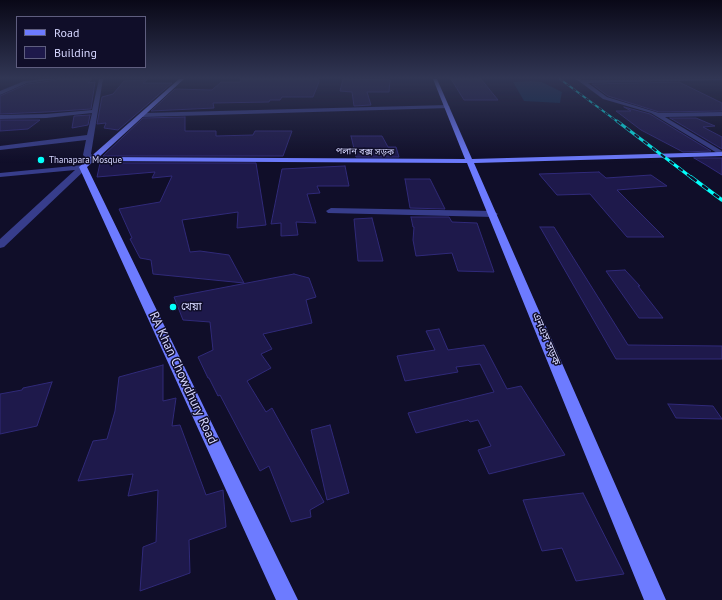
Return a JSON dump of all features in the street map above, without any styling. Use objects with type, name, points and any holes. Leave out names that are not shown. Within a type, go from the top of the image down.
[{"type":"street","points":[[88,163],[88,155],[97,107]]},
{"type":"street","points":[[0,245],[88,163],[152,107]]},
{"type":"street","points":[[143,115],[447,107]]},
{"type":"street","name":"এনএস সড়ক","points":[[447,107],[655,600]]},
{"type":"street","points":[[636,107],[659,115],[722,154]]},
{"type":"street","points":[[0,117],[46,116],[96,111]]},
{"type":"street","points":[[659,115],[722,114]]},
{"type":"street","points":[[0,148],[91,137]]},
{"type":"street","name":"পলান বক্স সড়ক","points":[[88,163],[470,161],[722,154]]},
{"type":"street","points":[[0,175],[88,163]]},
{"type":"street","name":"RA Khan Chowdhury Road","points":[[88,163],[287,600]]},
{"type":"street","points":[[331,212],[493,214]]},
{"type":"building","points":[[0,107],[91,107],[91,109],[0,114]]},
{"type":"building","points":[[100,107],[144,107],[118,130],[104,128],[106,123],[97,124]]},
{"type":"building","points":[[155,107],[214,108],[151,111]]},
{"type":"building","points":[[624,107],[650,114],[711,151],[683,152],[641,130],[616,111],[631,111]]},
{"type":"building","points":[[643,107],[722,107],[722,111],[659,112]]},
{"type":"building","points":[[90,115],[88,125],[72,128],[74,116]]},
{"type":"building","points":[[185,117],[185,131],[216,131],[216,136],[253,135],[255,131],[292,131],[283,156],[103,156],[143,118]]},
{"type":"building","points":[[670,118],[696,118],[715,126],[703,127],[722,137],[722,149]]},
{"type":"building","points":[[0,120],[40,120],[28,129],[0,131]]},
{"type":"building","points":[[351,136],[382,136],[388,147],[396,147],[399,157],[356,157]]},
{"type":"building","points":[[694,158],[722,158],[722,175],[706,165]]},
{"type":"building","points":[[100,163],[256,163],[266,225],[237,228],[238,212],[182,220],[190,252],[200,251],[229,255],[244,283],[153,274],[151,260],[140,258],[130,239],[132,238],[119,209],[160,202],[172,176],[152,178],[155,172],[97,177]]},
{"type":"building","points":[[345,166],[349,186],[317,186],[320,193],[307,194],[316,223],[296,222],[298,235],[281,236],[281,223],[271,224],[282,169]]},
{"type":"building","points":[[599,172],[606,178],[651,175],[667,186],[617,190],[664,237],[627,237],[590,194],[557,195],[539,174]]},
{"type":"building","points":[[405,179],[430,179],[445,209],[410,208]]},
{"type":"building","points":[[411,217],[449,217],[452,222],[477,223],[494,272],[458,271],[452,253],[416,256],[413,240],[414,227]]},
{"type":"building","points":[[372,218],[383,261],[358,261],[354,219]]},
{"type":"building","points":[[540,227],[554,227],[628,345],[722,346],[722,359],[616,359]]},
{"type":"building","points":[[625,270],[640,286],[638,286],[663,318],[639,318],[606,271]]},
{"type":"building","points":[[294,274],[309,278],[316,297],[306,300],[312,323],[263,334],[272,349],[261,354],[271,368],[247,381],[266,412],[272,408],[324,502],[310,510],[311,517],[291,522],[269,466],[260,471],[220,395],[218,396],[208,378],[198,357],[213,350],[210,322],[183,320],[174,297]]},
{"type":"building","points":[[439,329],[448,350],[484,345],[507,389],[521,386],[565,455],[489,474],[478,450],[491,446],[478,420],[470,422],[468,420],[416,433],[408,413],[494,392],[480,364],[456,367],[458,372],[405,381],[397,356],[435,350],[426,331]]},
{"type":"building","points":[[163,365],[163,401],[176,398],[172,426],[180,425],[206,495],[223,490],[226,527],[189,540],[190,573],[140,591],[143,547],[156,542],[158,490],[128,496],[133,474],[78,481],[93,441],[107,439],[115,411],[119,377]]},
{"type":"building","points":[[52,382],[37,426],[0,434],[0,394]]},
{"type":"building","points":[[668,404],[713,406],[722,419],[676,418]]},
{"type":"building","points":[[330,425],[349,493],[327,500],[311,430]]},
{"type":"building","points":[[583,493],[624,574],[576,581],[562,548],[542,551],[523,500]]},
{"type":"railway","points":[[598,107],[618,122]]},
{"type":"railway","points":[[617,121],[692,178]]},
{"type":"railway","points":[[691,177],[722,200]]},
{"type":"place","name":"Thanapara Mosque","points":[[41,160]]},
{"type":"place","name":"খেয়া","points":[[173,307]]}]
